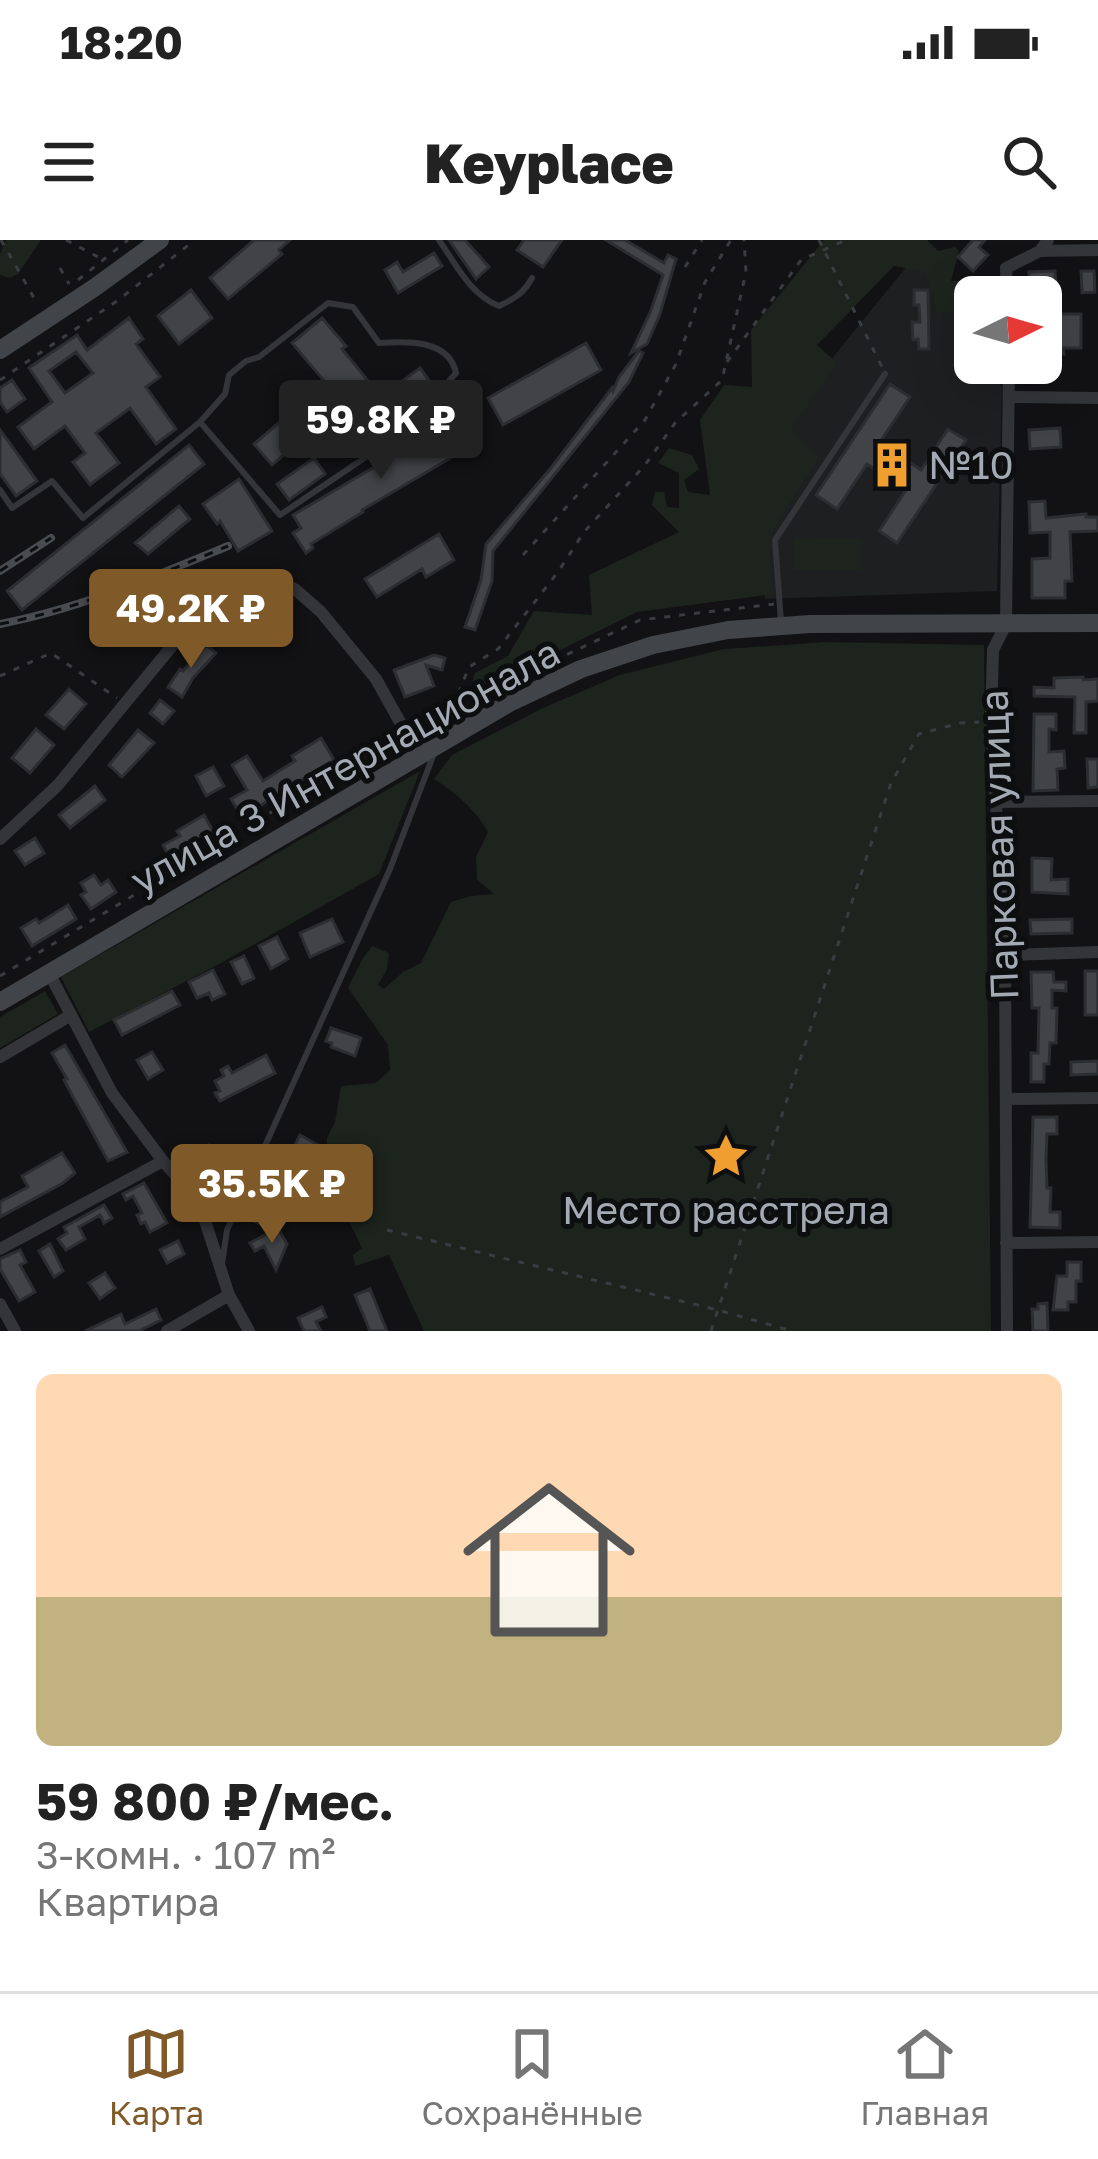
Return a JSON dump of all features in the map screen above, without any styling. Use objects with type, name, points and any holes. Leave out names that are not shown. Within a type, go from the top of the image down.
[{"type":"main road","points":[[0,350],[160,240]]},
{"type":"main road","name":"улица 3 Интернационала","points":[[0,1002],[511,702],[581,669],[653,645],[728,630],[1098,623]]},
{"type":"street","points":[[1006,276],[1006,268],[1044,245],[1098,250]]},
{"type":"street","name":"Парковая улица","points":[[1007,1331],[1005,955],[991,722],[993,650],[1006,624],[1010,384]]},
{"type":"street","points":[[1010,398],[1098,398]]},
{"type":"street","points":[[0,839],[58,785],[191,622],[251,578],[272,577],[296,590],[353,650],[376,679],[416,758]]},
{"type":"street","points":[[997,802],[1098,801]]},
{"type":"street","points":[[1005,955],[1098,952]]},
{"type":"street","points":[[49,973],[112,1093],[199,1202],[229,1295],[249,1331]]},
{"type":"street","points":[[0,1057],[71,1015]]},
{"type":"street","points":[[1006,1099],[1098,1098]]},
{"type":"street","points":[[0,1249],[163,1161]]},
{"type":"street","points":[[1006,1243],[1098,1242]]},
{"type":"street","points":[[167,1331],[229,1295]]},
{"type":"street","points":[[0,1304],[15,1331]]},
{"type":"lane","points":[[439,240],[487,302],[499,306],[510,301],[526,290],[532,278]]},
{"type":"lane","points":[[0,490],[12,508],[52,481],[83,518],[200,422],[224,394],[229,375],[328,303],[352,308],[379,344],[413,341],[439,350],[455,367],[455,373],[406,430],[280,515],[200,422]]},
{"type":"lane","points":[[781,626],[775,540],[885,374]]},
{"type":"lane","points":[[221,1268],[227,1230],[390,869],[437,746]]},
{"type":"path","points":[[1,240],[39,307]]},
{"type":"path","points":[[66,240],[104,260]]},
{"type":"path","points":[[60,268],[70,285],[128,240]]},
{"type":"path","points":[[0,380],[117,301],[195,240]]},
{"type":"path","points":[[685,267],[702,240]]},
{"type":"path","points":[[523,555],[644,420],[676,364],[704,281],[731,240]]},
{"type":"path","points":[[437,746],[469,667],[498,649],[584,532],[675,423],[722,380],[746,272],[744,240]]},
{"type":"path","points":[[819,240],[885,374]]},
{"type":"path","points":[[725,363],[801,260],[846,240]]},
{"type":"path","points":[[0,676],[51,653],[124,702]]},
{"type":"path","points":[[711,1331],[891,783],[919,734],[959,723],[991,722]]},
{"type":"path","points":[[387,1230],[792,1331]]},
{"type":"shaded area","points":[[6,240],[41,240],[18,274],[10,278],[0,275]]},
{"type":"shaded area","points":[[824,240],[927,240],[938,251],[955,247],[959,251],[951,281],[954,312],[937,313],[925,272],[894,266],[817,345],[837,363],[791,429],[819,457],[769,537],[773,594],[637,612],[469,695],[475,673],[508,656],[534,611],[592,615],[589,575],[679,532],[652,505],[655,492],[664,492],[667,507],[679,508],[679,473],[658,463],[669,448],[692,455],[699,469],[684,480],[688,492],[710,495],[700,420],[724,385],[752,387],[751,330]]},
{"type":"shaded area","points":[[916,255],[954,296],[954,384],[1000,384],[1002,389],[997,591],[765,599],[760,530],[777,426]]},
{"type":"shaded area","points":[[861,538],[861,570],[794,570],[794,539]]},
{"type":"shaded area","points":[[826,642],[984,645],[991,1331],[424,1331],[389,1255],[355,1266],[353,1255],[362,1248],[342,1207],[355,1191],[346,1160],[327,1150],[327,1138],[341,1086],[376,1083],[390,1070],[388,1045],[348,988],[363,958],[372,946],[389,953],[378,985],[384,989],[421,963],[451,902],[494,894],[477,880],[476,857],[488,832],[464,802],[434,779],[452,755],[620,675],[724,649]]},
{"type":"shaded area","points":[[420,771],[379,874],[89,1032],[61,977]]},
{"type":"shaded area","points":[[45,991],[58,1014],[0,1048],[0,1017]]},
{"type":"building","points":[[254,240],[290,240],[279,250],[282,254],[228,299],[210,278]]},
{"type":"building","points":[[449,240],[465,240],[489,267],[476,279]]},
{"type":"building","points":[[524,240],[562,240],[543,267],[517,250]]},
{"type":"building","points":[[606,240],[625,240],[664,263],[668,255],[676,259],[647,344],[631,353],[663,275]]},
{"type":"building","points":[[973,240],[985,240],[979,247],[988,255],[973,271],[958,257]]},
{"type":"building","points":[[434,253],[442,266],[398,293],[385,270],[397,262],[403,272]]},
{"type":"building","points":[[1055,271],[1055,276],[1029,276],[1029,272]]},
{"type":"building","points":[[1081,271],[1094,271],[1095,292],[1082,293]]},
{"type":"building","points":[[191,290],[212,318],[179,344],[158,316]]},
{"type":"building","points":[[914,290],[928,290],[929,349],[919,349],[918,339],[913,340],[912,322],[920,322]]},
{"type":"building","points":[[1062,314],[1081,314],[1081,348],[1063,348],[1062,354]]},
{"type":"building","points":[[129,318],[143,339],[136,344],[160,377],[146,387],[176,429],[156,444],[130,408],[96,433],[119,463],[90,485],[73,462],[85,453],[65,426],[34,449],[18,427],[52,402],[29,368],[77,335],[87,350]],"holes":[[[76,352],[93,373],[65,393],[49,371]]]},
{"type":"building","points":[[322,318],[369,382],[272,465],[254,444],[326,383],[292,343]]},
{"type":"building","points":[[586,343],[601,370],[503,425],[488,398]]},
{"type":"building","points":[[639,351],[643,353],[629,382],[493,551],[492,581],[475,630],[465,627],[481,580],[486,544],[613,391]]},
{"type":"building","points":[[420,368],[434,387],[400,411],[387,392]]},
{"type":"building","points":[[12,380],[25,399],[7,412],[0,402],[0,388]]},
{"type":"building","name":"№10","points":[[890,384],[910,397],[880,442],[921,470],[948,429],[966,440],[897,543],[879,531],[906,490],[867,464],[837,509],[816,495]]},
{"type":"building","points":[[461,416],[476,443],[362,510],[311,544],[313,548],[306,553],[293,533],[301,528],[293,515]]},
{"type":"building","points":[[1060,428],[1061,447],[1030,449],[1029,430]]},
{"type":"building","points":[[0,430],[37,481],[16,496],[0,474]]},
{"type":"building","points":[[189,445],[204,464],[22,610],[7,591]]},
{"type":"building","points":[[314,458],[325,474],[289,500],[277,484]]},
{"type":"building","points":[[239,479],[272,531],[238,551],[203,504]]},
{"type":"building","points":[[1045,501],[1046,518],[1098,517],[1098,531],[1070,532],[1072,581],[1065,581],[1065,598],[1032,598],[1032,559],[1050,558],[1050,532],[1030,533],[1029,502]]},
{"type":"building","points":[[179,506],[190,519],[148,554],[135,543]]},
{"type":"building","points":[[439,534],[454,560],[426,577],[422,569],[377,597],[365,579]]},
{"type":"building","points":[[255,588],[268,595],[256,612],[240,600]]},
{"type":"building","points":[[139,600],[157,616],[135,643],[124,634],[139,617],[130,610]]},
{"type":"building","points":[[228,612],[240,623],[227,637],[215,626]]},
{"type":"building","points":[[206,645],[216,653],[182,697],[168,687]]},
{"type":"building","points":[[434,655],[445,658],[442,670],[426,665],[434,686],[405,697],[394,670]]},
{"type":"building","points":[[1054,678],[1098,679],[1098,701],[1086,702],[1086,733],[1074,733],[1075,697],[1034,696],[1034,687],[1054,688]]},
{"type":"building","points":[[69,689],[86,704],[64,729],[46,715]]},
{"type":"building","points":[[160,700],[174,711],[163,724],[150,713]]},
{"type":"building","points":[[1034,714],[1056,714],[1056,730],[1049,729],[1049,752],[1064,751],[1065,768],[1057,769],[1058,790],[1033,791]]},
{"type":"building","points":[[36,729],[54,745],[30,773],[12,758]]},
{"type":"building","points":[[138,730],[154,743],[122,777],[109,765]]},
{"type":"building","points":[[321,738],[334,760],[242,817],[231,799],[247,790],[232,765],[247,756],[263,781]]},
{"type":"building","points":[[1087,759],[1098,759],[1098,787],[1088,788]]},
{"type":"building","points":[[213,767],[224,786],[206,796],[196,776]]},
{"type":"building","points":[[95,786],[105,800],[70,828],[59,815]]},
{"type":"building","points":[[204,815],[215,835],[171,860],[163,845]]},
{"type":"building","points":[[35,838],[44,853],[25,865],[15,851]]},
{"type":"building","points":[[1032,858],[1052,859],[1051,880],[1068,879],[1068,894],[1032,892]]},
{"type":"building","points":[[94,875],[101,885],[108,880],[116,892],[91,909],[81,895],[86,892],[81,883]]},
{"type":"building","points":[[68,905],[76,919],[32,946],[21,928]]},
{"type":"building","points":[[332,919],[343,942],[310,957],[300,933]]},
{"type":"building","points":[[1072,919],[1072,933],[1031,934],[1030,920]]},
{"type":"building","points":[[277,937],[288,959],[271,969],[259,946]]},
{"type":"building","points":[[244,956],[254,978],[242,984],[231,962]]},
{"type":"building","points":[[213,970],[225,994],[212,1000],[209,993],[197,998],[189,982]]},
{"type":"building","points":[[1085,971],[1098,971],[1098,1015],[1085,1015]]},
{"type":"building","points":[[1031,972],[1053,972],[1054,982],[1066,982],[1066,991],[1052,990],[1052,1008],[1057,1008],[1056,1043],[1050,1043],[1044,1082],[1031,1082],[1031,1053],[1038,1053],[1039,1008],[1032,1008]]},
{"type":"building","points":[[172,991],[180,1005],[122,1035],[114,1020]]},
{"type":"building","points":[[331,1028],[361,1038],[355,1056],[331,1047],[326,1041]]},
{"type":"building","points":[[65,1045],[127,1152],[108,1161],[52,1053]]},
{"type":"building","points":[[152,1052],[163,1070],[148,1079],[137,1060]]},
{"type":"building","points":[[266,1055],[275,1073],[220,1101],[215,1081],[224,1076],[221,1070],[228,1066],[232,1073]]},
{"type":"building","points":[[1098,1061],[1098,1074],[1071,1075],[1071,1062]]},
{"type":"building","points":[[1033,1117],[1057,1117],[1057,1134],[1047,1134],[1046,1159],[1050,1212],[1060,1212],[1060,1228],[1030,1227]]},
{"type":"building","points":[[300,1135],[318,1145],[312,1156],[331,1164],[326,1176],[307,1168],[293,1198],[304,1203],[299,1216],[264,1201],[272,1216],[267,1227],[251,1220],[264,1191],[274,1195]]},
{"type":"building","points":[[209,1145],[220,1163],[204,1173],[193,1154]]},
{"type":"building","points":[[62,1153],[75,1173],[0,1217],[0,1202],[28,1187],[22,1176]]},
{"type":"building","points":[[144,1183],[167,1223],[150,1232],[145,1222],[141,1224],[137,1215],[142,1213],[133,1196],[126,1200],[123,1194]]},
{"type":"building","points":[[104,1205],[112,1218],[104,1223],[100,1215],[79,1227],[85,1239],[66,1250],[58,1239],[67,1233],[64,1227]]},
{"type":"building","points":[[278,1228],[287,1244],[276,1270],[264,1246],[255,1251],[250,1243]]},
{"type":"building","points":[[178,1241],[184,1254],[167,1263],[160,1250]]},
{"type":"building","points":[[50,1244],[63,1271],[54,1277],[39,1251]]},
{"type":"building","points":[[20,1250],[26,1262],[20,1265],[35,1292],[19,1301],[0,1269],[0,1259]]},
{"type":"building","points":[[1067,1262],[1081,1262],[1076,1302],[1068,1302],[1068,1310],[1053,1310],[1057,1276],[1067,1276]]},
{"type":"building","points":[[105,1273],[115,1288],[100,1299],[89,1283]]},
{"type":"building","points":[[370,1289],[387,1331],[370,1331],[355,1295]]},
{"type":"building","points":[[1047,1303],[1048,1331],[1033,1331],[1032,1309]]},
{"type":"building","points":[[322,1307],[326,1317],[316,1322],[321,1331],[304,1331],[298,1318]]},
{"type":"building","points":[[156,1309],[161,1320],[139,1331],[85,1331],[121,1314],[125,1324]]},
{"type":"railway","points":[[0,571],[51,538]]},
{"type":"railway","points":[[0,624],[87,601],[228,546]]},
{"type":"place","name":"№10","points":[[892,465]]},
{"type":"place","name":"Место расстрела","points":[[726,1156]]}]
